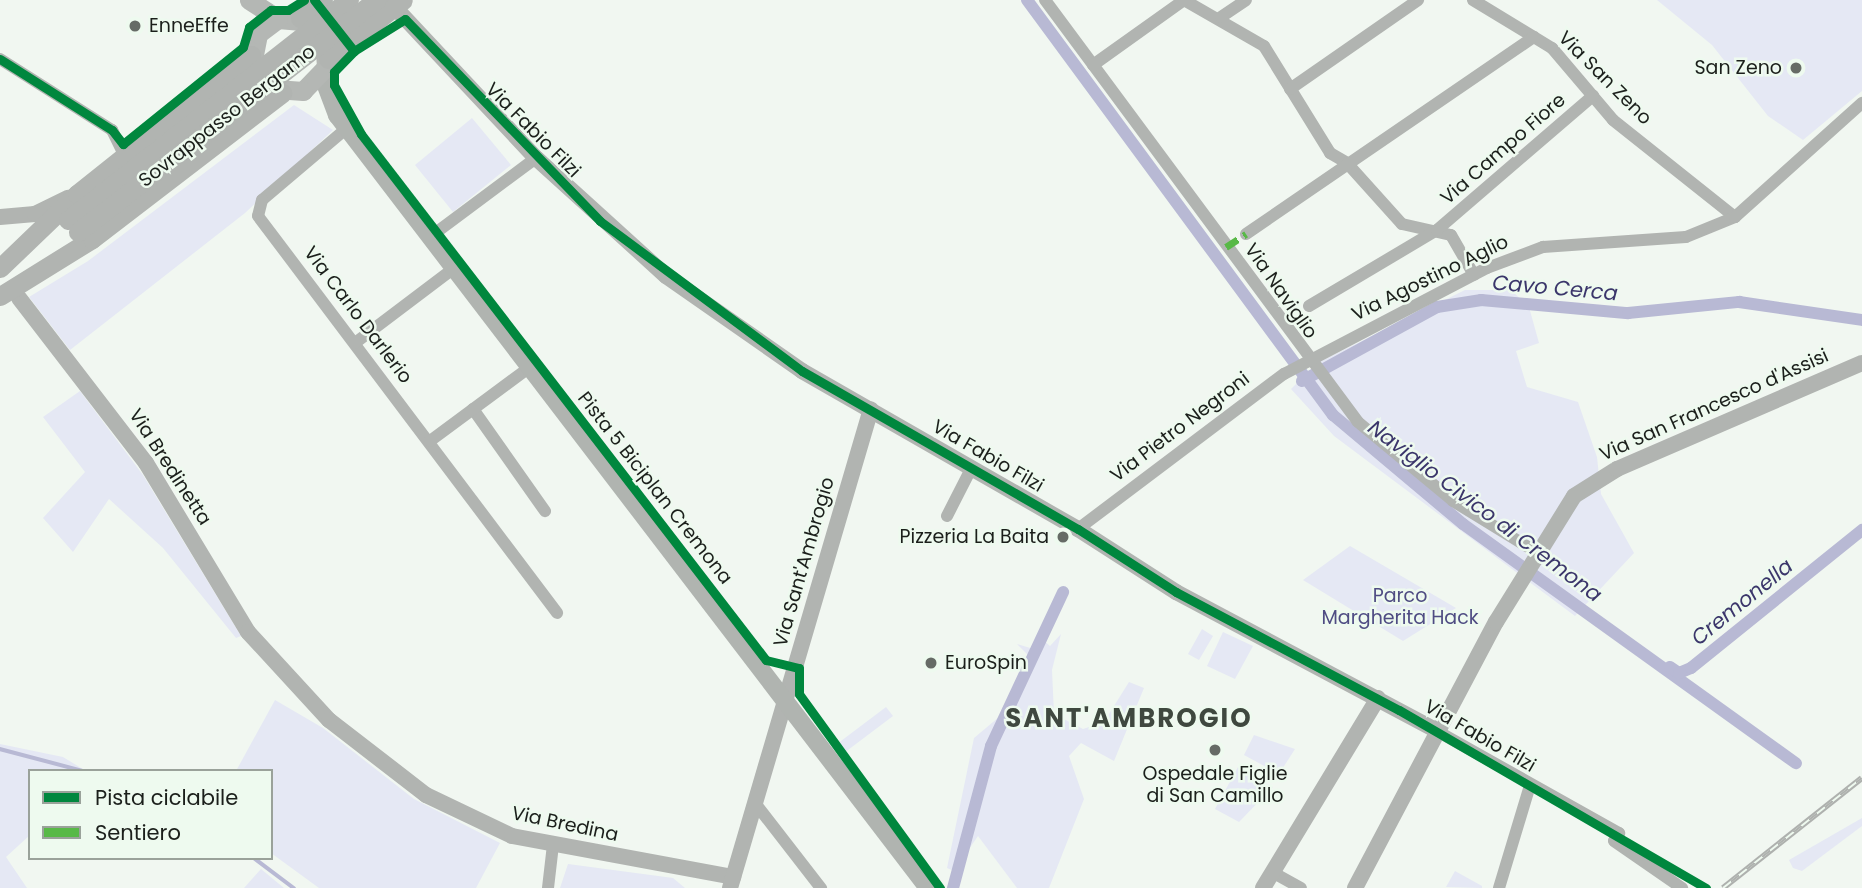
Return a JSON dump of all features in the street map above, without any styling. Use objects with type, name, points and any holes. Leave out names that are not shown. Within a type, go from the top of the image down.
[{"type":"highway","points":[[300,18],[323,0]]},
{"type":"highway","name":"Sovrappasso Bergamo","points":[[73,226],[349,0]]},
{"type":"highway","points":[[325,67],[390,2]]},
{"type":"highway","name":"Sovrappasso Bergamo","points":[[73,226],[390,2]]},
{"type":"highway","points":[[0,268],[77,194],[251,55]]},
{"type":"highway","points":[[204,92],[233,105],[235,129]]},
{"type":"highway","points":[[6,296],[92,239],[282,93]]},
{"type":"highway","points":[[0,275],[73,226]]},
{"type":"highway","points":[[6,296],[73,226]]},
{"type":"main road","points":[[249,0],[278,19]]},
{"type":"main road","points":[[249,0],[258,34],[251,55],[263,83],[282,93],[303,91],[325,67]]},
{"type":"main road","points":[[258,34],[278,19],[300,18],[324,38],[325,67],[342,122]]},
{"type":"main road","points":[[303,91],[342,122],[928,888]]},
{"type":"street","name":"Via Naviglio","points":[[1045,0],[1324,383],[1394,456],[1538,553]]},
{"type":"street","points":[[1093,65],[1184,0],[1221,17],[1264,46],[1330,153],[1347,163],[1402,225],[1437,230]]},
{"type":"street","points":[[1221,17],[1246,0]]},
{"type":"street","points":[[1290,89],[1418,0]]},
{"type":"street","name":"Via San Zeno","points":[[1474,0],[1552,48],[1613,120],[1735,218]]},
{"type":"street","name":"Via Fabio Filzi","points":[[390,2],[536,158],[666,276],[802,372],[1078,529],[1175,592],[1378,698],[1619,833],[1614,841],[1683,887]]},
{"type":"street","points":[[1246,234],[1534,37]]},
{"type":"street","points":[[0,59],[112,130],[144,138]]},
{"type":"street","name":"Via Campo Fiore","points":[[1309,306],[1437,230],[1593,96]]},
{"type":"street","name":"Via Agostino Aglio","points":[[1307,361],[1474,275],[1543,247],[1686,237],[1735,218],[1862,103]]},
{"type":"street","name":"Via Carlo Darlerio","points":[[342,122],[256,208],[557,613]]},
{"type":"street","points":[[112,130],[124,155]]},
{"type":"street","points":[[430,237],[536,158]]},
{"type":"street","points":[[0,217],[35,214],[77,194]]},
{"type":"street","name":"Via Campo Fiore","points":[[1437,230],[1451,235],[1474,275]]},
{"type":"street","points":[[355,343],[454,268]]},
{"type":"street","name":"Via Bredinetta","points":[[6,296],[146,463],[275,666]]},
{"type":"street","name":"Via Pietro Negroni","points":[[1078,529],[1283,374],[1307,361]]},
{"type":"street","name":"Via San Francesco d'Assisi","points":[[1355,888],[1437,731],[1522,578],[1574,496],[1592,483],[1862,363]]},
{"type":"street","points":[[429,441],[530,367]]},
{"type":"street","points":[[473,409],[545,511]]},
{"type":"street","name":"Via Sant'Ambrogio","points":[[732,882],[871,409]]},
{"type":"street","points":[[947,516],[972,467]]},
{"type":"street","name":"Via Bredina","points":[[275,666],[301,696],[426,795],[512,836],[732,882]]},
{"type":"street","points":[[1263,888],[1378,698]]},
{"type":"street","points":[[1499,888],[1530,785]]},
{"type":"street","points":[[755,803],[821,888]]},
{"type":"street","points":[[548,888],[553,845]]},
{"type":"street","points":[[1272,872],[1301,888]]},
{"type":"green space","name":"San Zeno","points":[[1657,0],[1862,0],[1862,91],[1803,140],[1768,116],[1712,45]]},
{"type":"green space","points":[[294,105],[333,130],[245,213],[70,350],[29,297],[88,261]]},
{"type":"green space","points":[[472,118],[511,165],[453,212],[415,165]]},
{"type":"green space","points":[[1465,290],[1511,290],[1529,307],[1539,343],[1516,351],[1527,387],[1578,402],[1597,457],[1601,494],[1634,553],[1575,616],[1334,436],[1291,389],[1317,363]]},
{"type":"green space","points":[[80,391],[143,475],[241,636],[236,638],[163,548],[109,499],[73,552],[43,518],[85,472],[43,417]]},
{"type":"green space","name":"Parco Margherita Hack","points":[[1350,546],[1456,608],[1403,641],[1303,580]]},
{"type":"green space","points":[[1202,629],[1213,636],[1199,660],[1188,654]]},
{"type":"green space","points":[[1223,632],[1253,646],[1235,679],[1207,666]]},
{"type":"green space","points":[[1061,634],[1052,670],[1054,714],[1083,729],[1104,722],[1129,682],[1144,688],[1114,761],[1081,743],[1069,756],[1084,799],[1049,888],[1017,888],[978,836],[954,871],[947,868],[974,738],[999,717],[1028,655],[1017,644],[1037,650],[1042,639],[1050,646]]},
{"type":"green space","points":[[275,700],[323,728],[414,799],[500,843],[476,888],[319,888],[273,854],[273,769],[237,769]]},
{"type":"green space","points":[[886,707],[893,716],[844,753],[837,744]]},
{"type":"green space","points":[[1254,735],[1295,749],[1279,774],[1244,755]]},
{"type":"green space","points":[[0,744],[63,757],[83,769],[28,769],[28,837],[6,857],[27,888],[0,888]]},
{"type":"green space","points":[[1238,767],[1273,787],[1239,822],[1215,809]]},
{"type":"green space","points":[[1862,818],[1862,826],[1802,871],[1793,868],[1789,860]]},
{"type":"green space","points":[[568,864],[673,878],[685,888],[560,888]]},
{"type":"green space","points":[[261,869],[284,888],[244,888]]},
{"type":"green space","points":[[1455,871],[1482,886],[1482,888],[1446,887]]},
{"type":"waterway","name":"Naviglio Civico di Cremona","points":[[1027,0],[1333,415],[1463,524],[1796,763]]},
{"type":"waterway","name":"Cavo Cerca","points":[[1302,381],[1437,307],[1481,300],[1628,313],[1739,302],[1862,320]]},
{"type":"waterway","name":"Cremonella","points":[[1670,667],[1679,673],[1691,668],[1862,530]]},
{"type":"waterway","points":[[953,888],[991,746],[1063,592]]},
{"type":"waterway","points":[[0,749],[75,769]]},
{"type":"waterway","points":[[257,860],[294,888]]},
{"type":"railway","points":[[1723,888],[1862,778]]},
{"type":"marked path","points":[[1226,247],[1246,234]]},
{"type":"cycle path","points":[[0,59],[112,130],[123,144],[243,47],[249,27],[271,10],[288,10],[304,0]]},
{"type":"cycle path","points":[[314,0],[354,51],[405,19],[600,221],[802,371],[1078,529],[1176,592],[1399,710],[1706,888]]},
{"type":"cycle path","name":"Pista 5 Biciplan Cremona","points":[[354,51],[334,72],[334,85],[361,134],[766,660],[799,668],[799,694],[940,888]]},
{"type":"place","name":"EnneEffe","points":[[135,26]]},
{"type":"place","name":"San Zeno","points":[[1796,68]]},
{"type":"place","name":"Pizzeria La Baita","points":[[1063,537]]},
{"type":"place","name":"EuroSpin","points":[[931,663]]},
{"type":"place","name":"Ospedale Figlie di San Camillo","points":[[1215,750]]},
{"type":"district","name":"SANT'AMBROGIO","points":[[1129,719]]}]
